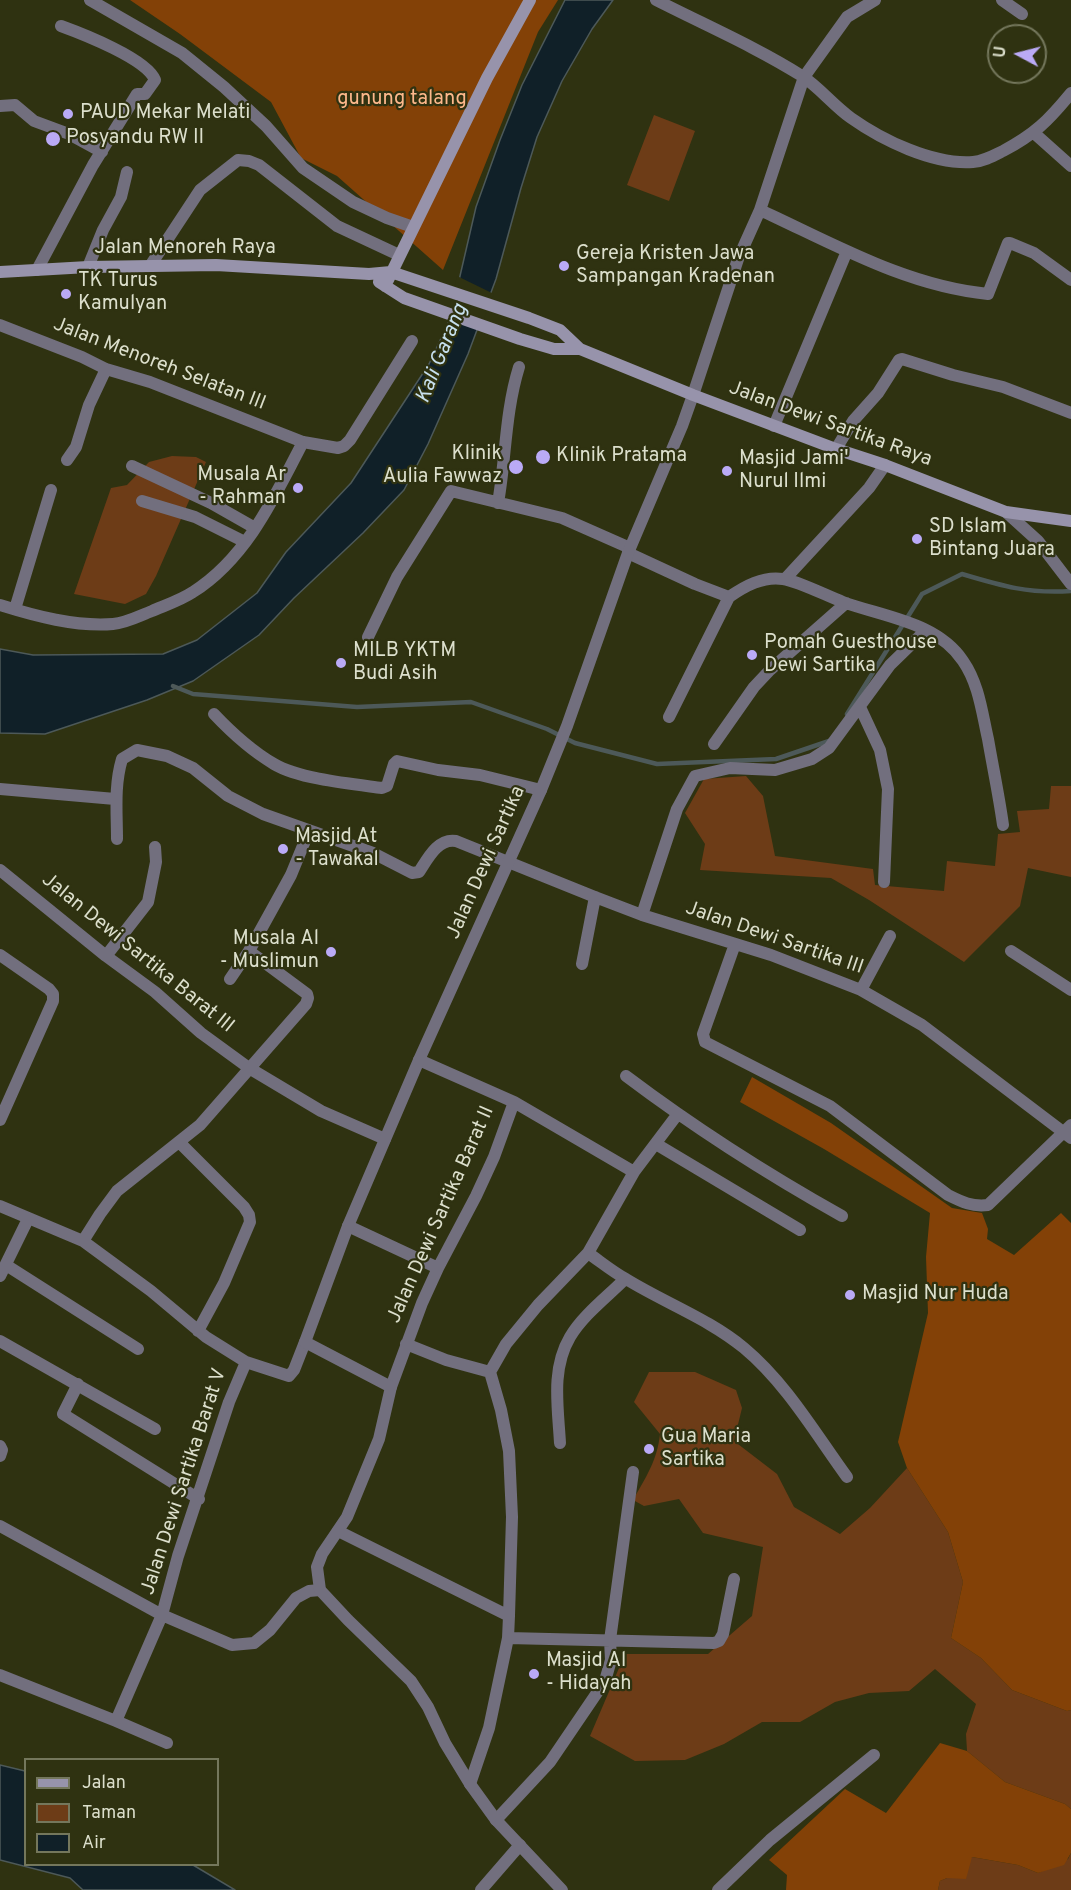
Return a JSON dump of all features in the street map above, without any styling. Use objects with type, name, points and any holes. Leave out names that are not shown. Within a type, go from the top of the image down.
[{"type":"main road","points":[[369,274],[385,286],[487,78],[530,0]]},
{"type":"main road","name":"Jalan Menoreh Raya","points":[[0,272],[88,267],[216,265],[369,274],[391,272],[529,318]]},
{"type":"main road","name":"Jalan Dewi Sartika Raya","points":[[385,286],[404,298],[520,339],[554,349],[580,349]]},
{"type":"main road","name":"Jalan Dewi Sartika Raya","points":[[529,318],[560,330],[580,349],[774,426],[885,465],[1006,512],[1071,521]]},
{"type":"street","points":[[90,0],[182,53],[224,87],[266,126],[303,168],[353,202],[413,227]]},
{"type":"street","points":[[657,0],[804,77],[848,116],[876,135],[926,155],[951,161],[974,162],[988,158],[1034,133],[1071,93]]},
{"type":"street","name":"Jalan Dewi Sartika","points":[[246,1362],[289,1376],[294,1370],[348,1226],[418,1060],[510,862],[567,726],[629,550],[682,426],[738,260],[760,210],[804,77],[847,17],[875,0]]},
{"type":"street","points":[[1002,0],[1022,14]]},
{"type":"street","points":[[37,270],[137,94],[147,93],[155,78],[146,68],[111,46],[61,26]]},
{"type":"street","points":[[0,106],[15,105],[34,121],[69,134],[102,152]]},
{"type":"street","points":[[1034,133],[1071,166]]},
{"type":"street","points":[[150,266],[200,190],[238,160],[260,165],[337,226],[399,255]]},
{"type":"street","points":[[88,267],[103,230],[121,197],[127,172]]},
{"type":"street","points":[[760,210],[907,277],[988,294],[1008,243],[1034,254],[1071,280]]},
{"type":"street","points":[[774,426],[847,251]]},
{"type":"street","name":"Jalan Menoreh Selatan III","points":[[0,325],[65,350],[106,369],[150,382],[303,442],[338,447],[344,446],[350,440],[412,341]]},
{"type":"street","points":[[836,449],[853,420],[878,393],[899,360],[902,359],[1003,387],[1071,413]]},
{"type":"street","points":[[498,503],[509,408],[519,367]]},
{"type":"street","points":[[67,460],[76,447],[89,405],[106,369]]},
{"type":"street","points":[[0,605],[36,615],[81,622],[120,623],[167,605],[193,592],[237,554],[276,496],[303,442]]},
{"type":"street","points":[[785,579],[869,488],[885,465]]},
{"type":"street","points":[[132,466],[211,503],[255,528]]},
{"type":"street","points":[[15,609],[51,490]]},
{"type":"street","points":[[368,637],[397,577],[448,492],[454,491],[562,518],[695,584],[729,597]]},
{"type":"street","points":[[142,501],[195,517],[245,542]]},
{"type":"street","points":[[1006,512],[1038,541],[1071,584]]},
{"type":"street","points":[[669,717],[729,597],[764,579],[785,579],[846,603],[908,622],[926,630],[944,640],[964,662],[979,696],[1003,825]]},
{"type":"street","points":[[714,744],[762,678],[846,603]]},
{"type":"street","points":[[642,915],[677,809],[695,776],[730,768],[775,770],[812,759],[829,748],[896,658],[926,630]]},
{"type":"street","points":[[860,707],[880,750],[888,789],[884,882]]},
{"type":"street","points":[[214,714],[229,730],[275,765],[304,775],[382,788],[387,786],[397,761],[438,770],[480,775],[541,790]]},
{"type":"street","points":[[117,839],[115,799],[122,759],[137,750],[167,756],[193,768],[228,796],[254,810],[309,831],[291,875],[249,951],[230,979]]},
{"type":"street","points":[[0,789],[115,799]]},
{"type":"street","name":"Jalan Dewi Sartika III","points":[[309,831],[373,853],[412,873],[419,872],[431,854],[441,844],[451,840],[642,915],[799,965],[861,990],[922,1025],[1069,1131]]},
{"type":"street","points":[[106,956],[148,902],[156,862],[155,847]]},
{"type":"street","name":"Jalan Dewi Sartika Barat III","points":[[0,870],[106,956],[155,992],[201,1034],[249,1068],[321,1111],[385,1139]]},
{"type":"street","points":[[582,964],[595,897]]},
{"type":"street","points":[[861,990],[890,936]]},
{"type":"street","points":[[735,944],[703,1034],[705,1042],[830,1106],[948,1195],[978,1207],[988,1205],[1069,1131]]},
{"type":"street","points":[[83,1241],[117,1191],[138,1172],[180,1142],[213,1110],[284,1032],[306,1004],[307,994],[249,951]]},
{"type":"street","points":[[1011,951],[1071,990]]},
{"type":"street","points":[[0,955],[49,988],[53,994],[0,1120]]},
{"type":"street","name":"Jalan Dewi Sartika Barat II","points":[[418,1060],[514,1102],[634,1172]]},
{"type":"street","points":[[626,1076],[677,1115],[775,1178],[842,1216]]},
{"type":"street","name":"Jalan Dewi Sartika Barat II","points":[[391,1387],[406,1344],[438,1268],[485,1177],[514,1102]]},
{"type":"street","points":[[470,1784],[489,1728],[508,1638],[512,1517],[509,1451],[501,1410],[490,1372],[506,1344],[538,1305],[588,1253],[634,1172],[677,1115]]},
{"type":"street","points":[[180,1142],[244,1207],[250,1222],[224,1283],[198,1331]]},
{"type":"street","points":[[656,1144],[800,1230]]},
{"type":"street","points":[[0,1206],[83,1241],[151,1291],[198,1331],[246,1362]]},
{"type":"street","points":[[28,1219],[3,1271],[138,1349]]},
{"type":"street","points":[[348,1226],[438,1268]]},
{"type":"street","points":[[588,1253],[625,1279],[717,1328],[744,1348],[769,1372],[788,1395],[847,1477]]},
{"type":"street","points":[[560,1443],[557,1391],[562,1354],[570,1336],[581,1322],[625,1279]]},
{"type":"street","points":[[0,1341],[155,1429]]},
{"type":"street","points":[[305,1342],[391,1387],[379,1439],[347,1517],[322,1554],[317,1567],[320,1590],[411,1681],[428,1707],[445,1743],[470,1784],[496,1820],[562,1890]]},
{"type":"street","name":"Jalan Dewi Sartika Barat II","points":[[406,1344],[446,1360],[490,1372]]},
{"type":"street","name":"Jalan Dewi Sartika Barat V","points":[[116,1721],[162,1615],[178,1556],[230,1402],[246,1362]]},
{"type":"street","points":[[78,1384],[63,1414],[199,1499]]},
{"type":"street","points":[[0,1446],[2,1450],[0,1456]]},
{"type":"street","points":[[496,1820],[550,1762],[605,1681],[611,1660],[610,1640],[633,1472]]},
{"type":"street","name":"Jalan Dewi Sartika Barat V","points":[[0,1526],[162,1615],[232,1645],[254,1643],[270,1630],[296,1598],[309,1591],[320,1590]]},
{"type":"street","points":[[338,1531],[509,1616]]},
{"type":"street","points":[[508,1638],[714,1643],[719,1641],[723,1634],[734,1579]]},
{"type":"street","points":[[0,1675],[167,1743]]},
{"type":"street","points":[[718,1890],[770,1840],[874,1755]]},
{"type":"street","points":[[481,1890],[520,1845]]},
{"type":"green space","name":"gunung talang","points":[[130,0],[558,0],[538,32],[443,270],[337,176],[301,158],[271,102]]},
{"type":"green space","points":[[654,115],[695,131],[669,201],[627,185]]},
{"type":"green space","points":[[172,456],[196,457],[206,462],[146,594],[125,604],[74,594],[111,488],[127,485],[149,462]]},
{"type":"green space","points":[[746,776],[763,796],[775,856],[873,869],[875,885],[944,891],[947,861],[995,866],[998,834],[1020,832],[1017,811],[1049,809],[1051,786],[1071,786],[1071,877],[1028,868],[1020,906],[964,962],[831,878],[700,870],[705,844],[685,813],[704,779]]},
{"type":"green space","points":[[752,1077],[831,1123],[952,1208],[982,1213],[988,1229],[987,1239],[1014,1255],[1061,1213],[1071,1223],[1071,1710],[1067,1711],[1012,1690],[981,1658],[951,1638],[963,1582],[948,1532],[907,1468],[898,1442],[928,1313],[926,1257],[930,1213],[740,1102]]},
{"type":"green space","points":[[649,1372],[695,1372],[736,1390],[742,1408],[734,1441],[777,1474],[794,1507],[840,1534],[870,1508],[907,1468],[948,1532],[963,1582],[951,1638],[981,1658],[1012,1690],[1067,1711],[1071,1710],[1071,1809],[1065,1804],[1005,1782],[967,1751],[966,1734],[976,1704],[935,1669],[909,1691],[869,1693],[835,1702],[800,1722],[762,1722],[724,1744],[685,1760],[635,1761],[590,1736],[625,1654],[708,1654],[752,1616],[763,1547],[703,1533],[679,1499],[644,1506],[633,1500],[654,1461],[659,1444],[660,1434],[634,1402]]},
{"type":"green space","points":[[940,1743],[967,1751],[1005,1782],[1065,1804],[1071,1809],[1071,1853],[1064,1865],[1038,1873],[1018,1865],[972,1857],[966,1879],[947,1878],[940,1881],[938,1890],[786,1890],[787,1875],[769,1860],[845,1789],[886,1813]]},
{"type":"green space","points":[[1071,1853],[1071,1890],[938,1890],[940,1881],[972,1857],[1018,1865],[1038,1873],[1068,1859]]},
{"type":"water","name":"Kali Garang","points":[[565,0],[613,0],[592,29],[562,81],[537,137],[496,279],[468,354],[428,444],[404,490],[259,635],[193,681],[147,700],[45,734],[0,733],[0,649],[33,655],[163,654],[197,640],[257,593],[286,552],[351,483],[429,364],[450,319],[476,207],[500,140],[522,85]]},
{"type":"water","points":[[0,1765],[24,1771],[24,1866],[195,1866],[235,1890],[83,1890],[70,1878],[0,1860]]},
{"type":"pier","points":[[457,276],[494,294],[483,321],[449,309]]},
{"type":"waterway","points":[[847,714],[922,594],[962,574],[1016,588],[1056,592],[1071,591]]},
{"type":"waterway","points":[[173,686],[193,694],[357,707],[471,702],[547,729],[575,743],[657,764],[776,759],[829,741]]},
{"type":"place","name":"PAUD Mekar Melati","points":[[68,114]]},
{"type":"place","name":"Posyandu RW II","points":[[53,139]]},
{"type":"place","name":"Gereja Kristen Jawa Sampangan Kradenan","points":[[564,266]]},
{"type":"place","name":"TK Turus Kamulyan","points":[[66,294]]},
{"type":"place","name":"Klinik Pratama","points":[[543,457]]},
{"type":"place","name":"Klinik Aulia Fawwaz","points":[[516,467]]},
{"type":"place","name":"Masjid Jami' Nurul Ilmi","points":[[727,471]]},
{"type":"place","name":"Musala Ar - Rahman","points":[[298,488]]},
{"type":"place","name":"SD Islam Bintang Juara","points":[[917,539]]},
{"type":"place","name":"Pomah Guesthouse Dewi Sartika","points":[[752,655]]},
{"type":"place","name":"MILB YKTM Budi Asih","points":[[341,663]]},
{"type":"place","name":"Masjid At - Tawakal","points":[[283,849]]},
{"type":"place","name":"Musala Al - Muslimun","points":[[331,952]]},
{"type":"place","name":"Masjid Nur Huda","points":[[850,1295]]},
{"type":"place","name":"Gua Maria Sartika","points":[[649,1449]]},
{"type":"place","name":"Masjid Al - Hidayah","points":[[534,1674]]}]
